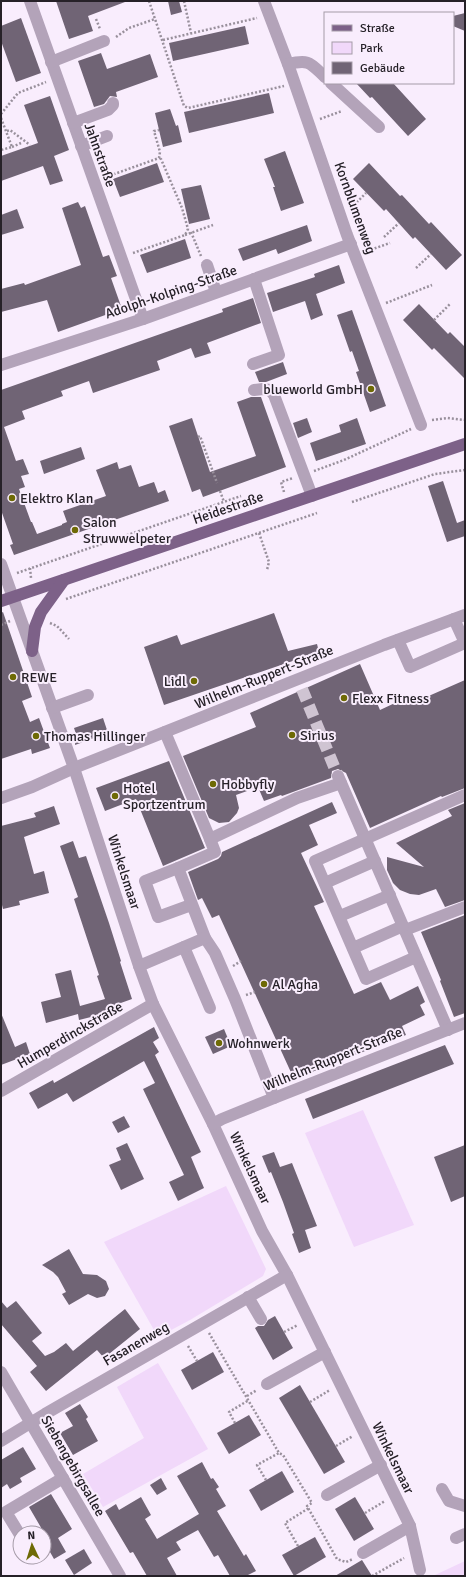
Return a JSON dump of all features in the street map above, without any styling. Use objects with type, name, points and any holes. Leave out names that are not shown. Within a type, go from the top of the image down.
[{"type":"main road","name":"Heidestraße","points":[[1,601],[465,444]]},
{"type":"main road","points":[[32,651],[35,627],[41,612],[64,580]]},
{"type":"street","name":"Jahnstraße","points":[[30,1],[143,319]]},
{"type":"street","name":"Kornblumenweg","points":[[264,1],[288,64],[353,250],[421,425]]},
{"type":"street","points":[[51,62],[104,41]]},
{"type":"street","points":[[288,64],[301,61],[309,62],[324,76]]},
{"type":"street","points":[[332,84],[379,127]]},
{"type":"street","points":[[73,123],[108,110],[113,103]]},
{"type":"street","points":[[81,146],[107,136]]},
{"type":"street","name":"Adolph-Kolping-Straße","points":[[1,365],[143,319],[254,279],[353,250]]},
{"type":"street","points":[[206,266],[216,292]]},
{"type":"street","points":[[253,364],[278,355],[254,279]]},
{"type":"street","points":[[254,390],[263,388],[270,390],[274,395],[312,496]]},
{"type":"street","points":[[1,564],[74,768]]},
{"type":"street","points":[[398,640],[410,667],[465,643],[460,617]]},
{"type":"street","name":"Wilhelm-Ruppert-Straße","points":[[1,798],[32,787],[74,768],[166,732],[300,684],[398,640],[460,617]]},
{"type":"street","points":[[52,708],[88,695]]},
{"type":"street","points":[[166,732],[215,852],[145,881],[158,917],[191,905]]},
{"type":"street","name":"Winkelsmaar","points":[[74,768],[139,966],[153,1004],[213,1124],[262,1231],[287,1275],[410,1526],[420,1570]]},
{"type":"street","points":[[210,840],[339,779],[448,1030]]},
{"type":"street","points":[[416,957],[366,979],[315,861],[465,795]]},
{"type":"street","points":[[325,883],[375,861]]},
{"type":"street","points":[[178,868],[204,938],[215,953],[223,971],[274,1098]]},
{"type":"street","points":[[340,916],[390,895]]},
{"type":"street","points":[[353,948],[404,928],[465,907]]},
{"type":"street","points":[[139,966],[204,938]]},
{"type":"street","points":[[184,947],[210,1008]]},
{"type":"street","name":"Humperdinckstraße","points":[[1,1091],[153,1004]]},
{"type":"street","name":"Wilhelm-Ruppert-Straße","points":[[213,1124],[274,1098],[465,1023]]},
{"type":"street","name":"Fasanenweg","points":[[1,1441],[203,1322],[287,1275]]},
{"type":"street","points":[[248,1297],[261,1319]]},
{"type":"street","points":[[267,1384],[325,1352]]},
{"type":"street","name":"Siebengebirgsallee","points":[[1,1372],[120,1576]]},
{"type":"street","points":[[327,1495],[381,1465]]},
{"type":"street","points":[[14,1525],[6,1512],[63,1478]]},
{"type":"street","points":[[442,1489],[449,1501],[465,1506]]},
{"type":"street","points":[[363,1553],[410,1526]]},
{"type":"path","points":[[149,1],[184,106],[188,108],[295,84]]},
{"type":"path","points":[[184,1],[191,33]]},
{"type":"path","points":[[163,40],[269,15]]},
{"type":"path","points":[[104,41],[118,36],[129,28],[155,19]]},
{"type":"path","points":[[1,114],[18,93],[57,78]]},
{"type":"path","points":[[308,123],[356,105]]},
{"type":"path","points":[[1,118],[12,146]]},
{"type":"path","points":[[7,131],[10,130],[30,145]]},
{"type":"path","points":[[159,130],[154,131],[160,152],[159,158]]},
{"type":"path","points":[[1,150],[21,143]]},
{"type":"path","points":[[94,182],[159,158]]},
{"type":"path","points":[[159,158],[162,158],[184,207],[188,229],[185,235]]},
{"type":"path","points":[[146,163],[147,167]]},
{"type":"path","points":[[131,168],[132,172]]},
{"type":"path","points":[[116,173],[118,177]]},
{"type":"path","points":[[341,217],[366,193]]},
{"type":"path","points":[[384,237],[399,223]]},
{"type":"path","points":[[121,257],[213,225]]},
{"type":"path","points":[[192,232],[206,266]]},
{"type":"path","points":[[173,239],[174,243]]},
{"type":"path","points":[[353,250],[390,243]]},
{"type":"path","points":[[158,244],[159,248]]},
{"type":"path","points":[[143,249],[145,253]]},
{"type":"path","points":[[416,268],[431,254]]},
{"type":"path","points":[[375,307],[432,285]]},
{"type":"path","points":[[434,320],[450,304]]},
{"type":"path","points":[[281,482],[344,460],[421,425],[441,418],[465,420]]},
{"type":"path","points":[[198,436],[200,436],[210,468],[217,483]]},
{"type":"path","points":[[352,502],[429,476],[465,470]]},
{"type":"path","points":[[220,491],[224,502]]},
{"type":"path","points":[[5,577],[241,496]]},
{"type":"path","points":[[45,606],[317,513]]},
{"type":"path","points":[[259,532],[269,562],[267,570]]},
{"type":"path","points":[[1,625],[19,617]]},
{"type":"path","points":[[203,1322],[279,1453],[283,1455],[312,1503],[308,1506],[309,1508],[285,1523],[298,1546]]},
{"type":"path","points":[[182,1335],[197,1361]]},
{"type":"path","points":[[310,1402],[341,1383]]},
{"type":"path","points":[[235,1423],[229,1412],[249,1400]]},
{"type":"path","points":[[336,1446],[363,1430]]},
{"type":"path","points":[[266,1480],[257,1465],[279,1453]]},
{"type":"path","points":[[364,1513],[395,1495]]},
{"type":"path","points":[[309,1508],[337,1559],[346,1562],[363,1553]]},
{"type":"path","points":[[372,1576],[416,1551]]},
{"type":"green space","points":[[363,1110],[414,1225],[354,1247],[305,1133]]},
{"type":"green space","points":[[226,1186],[266,1269],[263,1276],[190,1320],[158,1337],[104,1242]]},
{"type":"green space","points":[[158,1363],[208,1449],[103,1507],[83,1474],[144,1438],[117,1387]]},
{"type":"green space","points":[[465,1561],[465,1576],[435,1575]]},
{"type":"building","points":[[56,1],[125,2],[88,16],[93,31],[69,39]]},
{"type":"building","points":[[168,1],[179,1],[182,12],[171,15]]},
{"type":"building","points":[[465,13],[465,31],[454,26],[454,16]]},
{"type":"building","points":[[21,18],[41,73],[16,82],[1,41],[1,26]]},
{"type":"building","points":[[245,26],[249,44],[173,61],[169,43]]},
{"type":"building","points":[[101,53],[107,69],[150,54],[158,77],[116,92],[117,97],[110,96],[104,104],[94,107],[78,61]]},
{"type":"building","points":[[357,84],[394,84],[426,119],[408,136],[372,97],[370,98]]},
{"type":"building","points":[[269,93],[274,113],[189,133],[184,112]]},
{"type":"building","points":[[50,96],[69,150],[54,156],[63,181],[50,185],[43,166],[1,181],[1,156],[38,143],[24,105]]},
{"type":"building","points":[[170,109],[176,126],[178,125],[182,142],[163,147],[155,113]]},
{"type":"building","points":[[285,151],[304,203],[281,211],[273,187],[275,187],[264,159]]},
{"type":"building","points":[[157,163],[164,182],[120,197],[113,179]]},
{"type":"building","points":[[369,163],[429,224],[431,222],[462,255],[446,270],[415,237],[413,239],[386,209],[384,211],[353,179]]},
{"type":"building","points":[[201,185],[210,219],[189,224],[181,189]]},
{"type":"building","points":[[78,202],[81,208],[85,206],[103,257],[109,255],[117,276],[111,278],[122,309],[58,332],[47,300],[1,312],[1,289],[24,283],[25,285],[81,265],[62,208]]},
{"type":"building","points":[[17,209],[24,228],[1,235],[1,215]]},
{"type":"building","points":[[307,225],[312,241],[278,254],[276,249],[243,261],[238,249]]},
{"type":"building","points":[[185,239],[191,258],[147,273],[140,255]]},
{"type":"building","points":[[339,265],[345,283],[316,294],[323,315],[311,320],[305,301],[273,312],[267,293],[315,277],[314,274]]},
{"type":"building","points":[[253,298],[261,323],[207,343],[211,353],[195,358],[191,348],[157,361],[160,370],[93,393],[89,381],[61,391],[63,396],[22,411],[25,419],[4,427],[16,461],[23,459],[29,474],[21,476],[25,487],[19,489],[37,534],[67,522],[63,511],[106,496],[96,470],[117,462],[119,469],[131,465],[139,487],[154,482],[158,493],[165,490],[169,501],[14,555],[10,545],[13,544],[1,510],[1,390],[223,312],[222,309]]},
{"type":"building","points":[[419,304],[448,334],[450,332],[465,347],[465,379],[434,348],[432,350],[403,320]]},
{"type":"building","points":[[352,310],[386,406],[370,412],[356,372],[359,371],[352,351],[350,352],[337,315]]},
{"type":"building","points":[[283,362],[287,374],[266,382],[259,382],[255,372]]},
{"type":"building","points":[[251,397],[261,397],[286,467],[203,497],[200,489],[192,492],[169,426],[192,418],[210,472],[256,456],[237,402]]},
{"type":"building","points":[[307,418],[312,432],[298,438],[293,423]]},
{"type":"building","points":[[357,418],[366,444],[316,461],[310,443],[341,432],[339,425]]},
{"type":"building","points":[[81,447],[85,459],[44,474],[40,461]]},
{"type":"building","points":[[443,481],[457,523],[465,520],[465,536],[447,542],[428,486]]},
{"type":"building","points":[[3,612],[32,697],[22,701],[30,722],[39,718],[50,748],[32,754],[31,749],[1,759],[1,613]]},
{"type":"building","name":"Lidl","points":[[274,613],[288,651],[317,644],[319,652],[164,705],[144,647],[177,635],[181,645]]},
{"type":"building","points":[[360,664],[380,710],[412,695],[415,702],[465,680],[465,788],[442,797],[441,796],[370,828],[346,773],[338,769],[332,771],[331,778],[264,801],[258,787],[236,795],[239,808],[237,813],[229,822],[219,823],[209,818],[183,756],[256,727],[250,713]]},
{"type":"building","points":[[103,718],[108,733],[75,745],[76,734],[74,728]]},
{"type":"building","points":[[169,761],[205,848],[163,866],[136,799],[105,811],[96,788]]},
{"type":"building","points":[[332,802],[337,813],[309,825],[318,845],[301,853],[324,902],[314,906],[354,994],[381,982],[390,1000],[418,986],[425,1002],[420,1005],[425,1015],[402,1026],[406,1035],[294,1079],[219,915],[212,918],[202,898],[198,900],[188,872],[218,859],[222,852]]},
{"type":"building","points":[[465,803],[465,900],[445,907],[436,889],[419,895],[410,894],[400,890],[393,883],[387,870],[387,857],[424,867],[396,843],[452,816],[448,810]]},
{"type":"building","points":[[54,806],[60,824],[24,837],[34,874],[44,871],[49,893],[19,901],[20,905],[3,909],[1,901],[1,826],[36,817],[34,813]]},
{"type":"building","points":[[73,841],[79,858],[86,856],[109,923],[132,999],[118,1004],[120,1009],[107,1013],[79,1020],[78,1014],[46,1023],[41,1002],[61,997],[55,974],[71,970],[80,1006],[105,999],[97,976],[99,975],[74,899],[78,897],[60,846]]},
{"type":"building","points":[[465,915],[465,1013],[454,1017],[440,981],[441,980],[421,932]]},
{"type":"building","points":[[1,1013],[15,1047],[26,1042],[30,1054],[1,1065]]},
{"type":"building","points":[[154,1027],[159,1038],[153,1042],[159,1052],[155,1055],[201,1152],[191,1157],[204,1188],[178,1201],[169,1182],[184,1175],[143,1089],[155,1083],[144,1061],[73,1102],[67,1093],[38,1109],[29,1093],[53,1080],[54,1083]]},
{"type":"building","name":"Wohnwerk","points":[[224,1029],[231,1046],[213,1054],[205,1037]]},
{"type":"building","points":[[445,1045],[454,1064],[313,1119],[305,1099]]},
{"type":"building","points":[[124,1116],[130,1127],[118,1133],[112,1122]]},
{"type":"building","points":[[127,1143],[144,1179],[121,1190],[109,1165],[121,1160],[116,1148]]},
{"type":"building","points":[[465,1145],[465,1196],[451,1202],[434,1157]]},
{"type":"building","points":[[274,1152],[280,1167],[292,1163],[317,1226],[305,1230],[311,1248],[299,1253],[292,1234],[294,1233],[283,1202],[271,1172],[269,1173],[262,1156]]},
{"type":"building","points":[[69,1249],[83,1274],[97,1275],[106,1281],[109,1289],[105,1296],[97,1298],[88,1294],[69,1305],[62,1294],[66,1292],[58,1277],[42,1265]]},
{"type":"building","points":[[1,1301],[7,1308],[16,1301],[42,1333],[32,1341],[45,1356],[54,1352],[66,1343],[73,1351],[125,1309],[140,1329],[104,1358],[97,1350],[46,1391],[30,1372],[37,1366],[1,1324]]},
{"type":"building","points":[[275,1316],[293,1348],[273,1360],[255,1328],[258,1326],[264,1326],[268,1320]]},
{"type":"building","points":[[213,1352],[224,1372],[192,1390],[181,1370]]},
{"type":"building","points":[[300,1385],[345,1462],[324,1474],[279,1398]]},
{"type":"building","points":[[80,1404],[88,1417],[86,1419],[98,1441],[73,1455],[60,1433],[73,1426],[65,1413]]},
{"type":"building","points":[[249,1415],[261,1435],[229,1454],[217,1433]]},
{"type":"building","points":[[23,1447],[36,1469],[20,1478],[22,1482],[10,1489],[7,1484],[1,1488],[1,1460]]},
{"type":"building","points":[[202,1462],[211,1479],[213,1478],[219,1487],[216,1489],[226,1506],[217,1511],[244,1556],[246,1554],[256,1571],[246,1576],[230,1576],[218,1555],[214,1557],[198,1530],[176,1542],[181,1550],[167,1558],[177,1576],[147,1576],[133,1552],[130,1553],[105,1511],[116,1504],[119,1510],[141,1497],[151,1515],[145,1519],[157,1539],[199,1514],[177,1476]]},
{"type":"building","points":[[282,1471],[294,1492],[261,1511],[249,1490]]},
{"type":"building","points":[[161,1478],[167,1489],[157,1495],[150,1485]]},
{"type":"building","points":[[51,1494],[72,1529],[58,1538],[66,1552],[54,1559],[52,1556],[52,1525],[40,1525],[29,1507]]},
{"type":"building","points":[[355,1497],[374,1529],[354,1541],[335,1509]]},
{"type":"building","points":[[315,1537],[326,1557],[294,1576],[282,1555]]},
{"type":"building","points":[[84,1549],[92,1563],[74,1575],[65,1560]]},
{"type":"building","points":[[362,1560],[372,1576],[335,1576]]},
{"type":"tunnel","points":[[302,689],[338,776]]},
{"type":"place","name":"blueworld GmbH","points":[[371,389]]},
{"type":"place","name":"Elektro Klan","points":[[12,498]]},
{"type":"place","name":"Salon Struwwelpeter","points":[[75,530]]},
{"type":"place","name":"REWE","points":[[13,677]]},
{"type":"place","name":"Lidl","points":[[194,681]]},
{"type":"place","name":"Flexx Fitness","points":[[344,698]]},
{"type":"place","name":"Sirius","points":[[292,735]]},
{"type":"place","name":"Thomas Hillinger","points":[[36,736]]},
{"type":"place","name":"Hobbyfly","points":[[213,784]]},
{"type":"place","name":"Hotel Sportzentrum","points":[[115,796]]},
{"type":"place","name":"Al Agha","points":[[264,984]]},
{"type":"place","name":"Wohnwerk","points":[[219,1043]]}]
